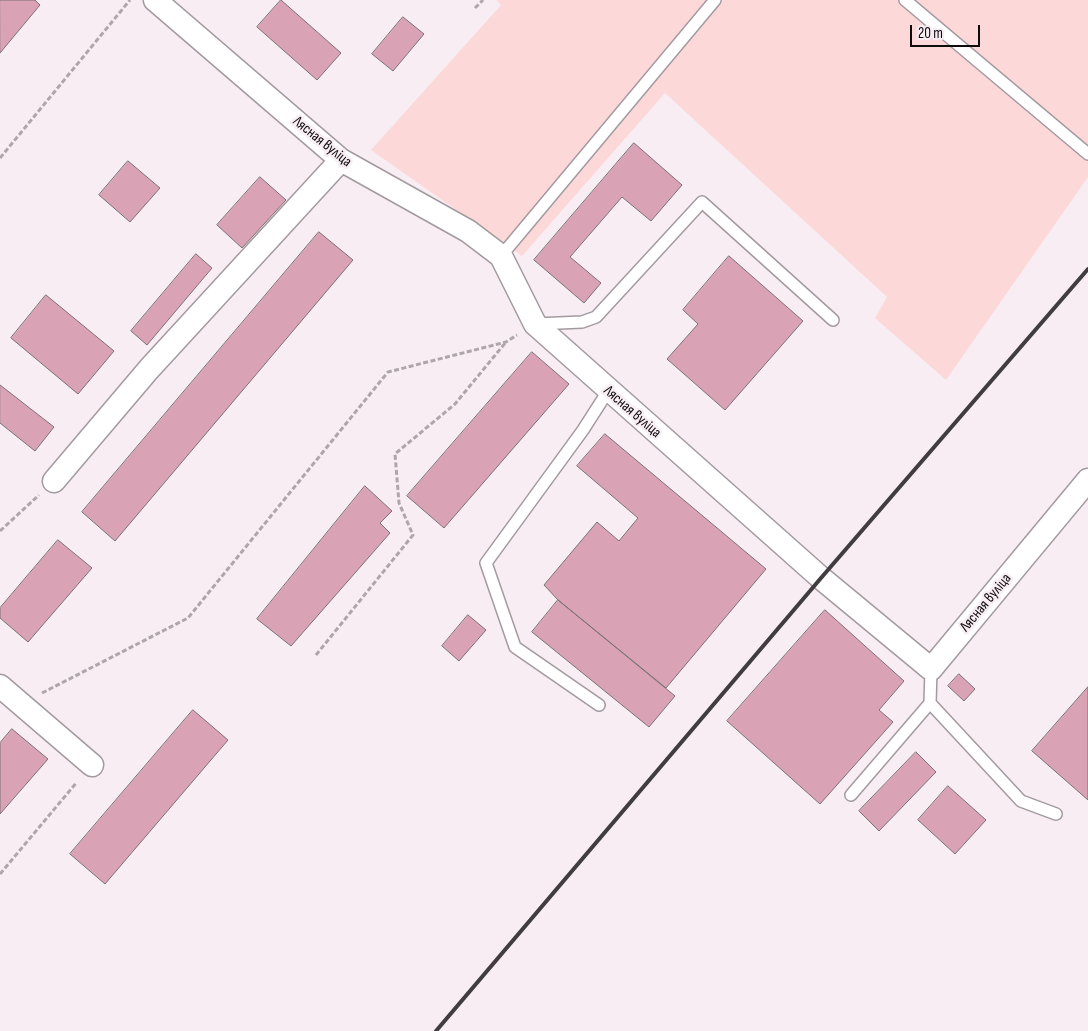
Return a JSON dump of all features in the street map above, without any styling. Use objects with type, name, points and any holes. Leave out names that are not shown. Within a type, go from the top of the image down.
[{"type":"street","name":"Лясная вуліца","points":[[155,0],[341,160],[468,231],[501,256],[534,324],[822,578],[931,669],[1088,480]]},
{"type":"street","points":[[54,481],[149,369],[341,160]]},
{"type":"street","points":[[0,686],[92,764]]},
{"type":"lane","points":[[501,256],[715,0]]},
{"type":"lane","points":[[905,0],[1088,154]]},
{"type":"lane","points":[[534,324],[582,322],[596,317],[702,202],[833,320]]},
{"type":"lane","points":[[599,705],[515,647],[486,562],[583,430],[608,390]]},
{"type":"lane","points":[[851,795],[930,703],[931,669]]},
{"type":"lane","points":[[930,703],[1021,801],[1056,814]]},
{"type":"path","points":[[0,158],[130,0]]},
{"type":"path","points":[[475,8],[483,0]]},
{"type":"path","points":[[316,655],[413,535],[399,503],[395,454],[454,404],[506,342],[534,324]]},
{"type":"path","points":[[21,704],[188,618],[388,372],[506,342]]},
{"type":"path","points":[[0,531],[54,481]]},
{"type":"path","points":[[0,874],[92,764]]},
{"type":"shaded area","points":[[496,0],[1088,0],[1088,177],[946,380],[875,318],[887,297],[665,93],[522,256],[371,150],[501,5]]},
{"type":"building","points":[[0,0],[35,0],[40,5],[0,53]]},
{"type":"building","points":[[281,0],[341,53],[317,80],[257,27]]},
{"type":"building","points":[[403,17],[424,34],[393,71],[372,54]]},
{"type":"building","points":[[634,143],[682,185],[651,221],[622,197],[570,257],[601,283],[584,303],[534,260]]},
{"type":"building","points":[[128,161],[160,188],[130,222],[99,195]]},
{"type":"building","points":[[260,177],[286,200],[242,248],[217,225]]},
{"type":"building","points":[[319,232],[353,260],[115,541],[82,512]]},
{"type":"building","points":[[196,254],[212,268],[147,345],[131,331]]},
{"type":"building","points":[[729,256],[803,321],[725,410],[667,359],[698,324],[683,310]]},
{"type":"building","points":[[46,295],[114,351],[78,394],[11,338]]},
{"type":"building","points":[[532,352],[569,384],[444,528],[407,496]]},
{"type":"building","points":[[0,385],[54,427],[35,451],[0,423]]},
{"type":"building","points":[[605,434],[766,569],[666,688],[558,600],[544,585],[597,522],[619,541],[638,518],[577,466]]},
{"type":"building","points":[[365,486],[392,511],[380,523],[390,533],[291,646],[257,619]]},
{"type":"building","points":[[58,540],[92,568],[28,642],[0,618],[0,608]]},
{"type":"building","points":[[558,600],[675,696],[649,727],[532,632]]},
{"type":"building","points":[[825,610],[904,681],[879,710],[893,722],[820,804],[727,721]]},
{"type":"building","points":[[468,615],[486,630],[459,661],[442,646]]},
{"type":"building","points":[[959,674],[975,689],[964,701],[948,686]]},
{"type":"building","points":[[1088,687],[1088,800],[1032,751]]},
{"type":"building","points":[[193,710],[228,740],[105,884],[70,854]]},
{"type":"building","points":[[12,729],[48,759],[0,814],[0,743]]},
{"type":"building","points":[[916,752],[936,772],[879,831],[859,811]]},
{"type":"building","points":[[948,786],[986,820],[955,854],[918,820]]},
{"type":"railway","points":[[436,1031],[821,578],[1088,269]]}]
